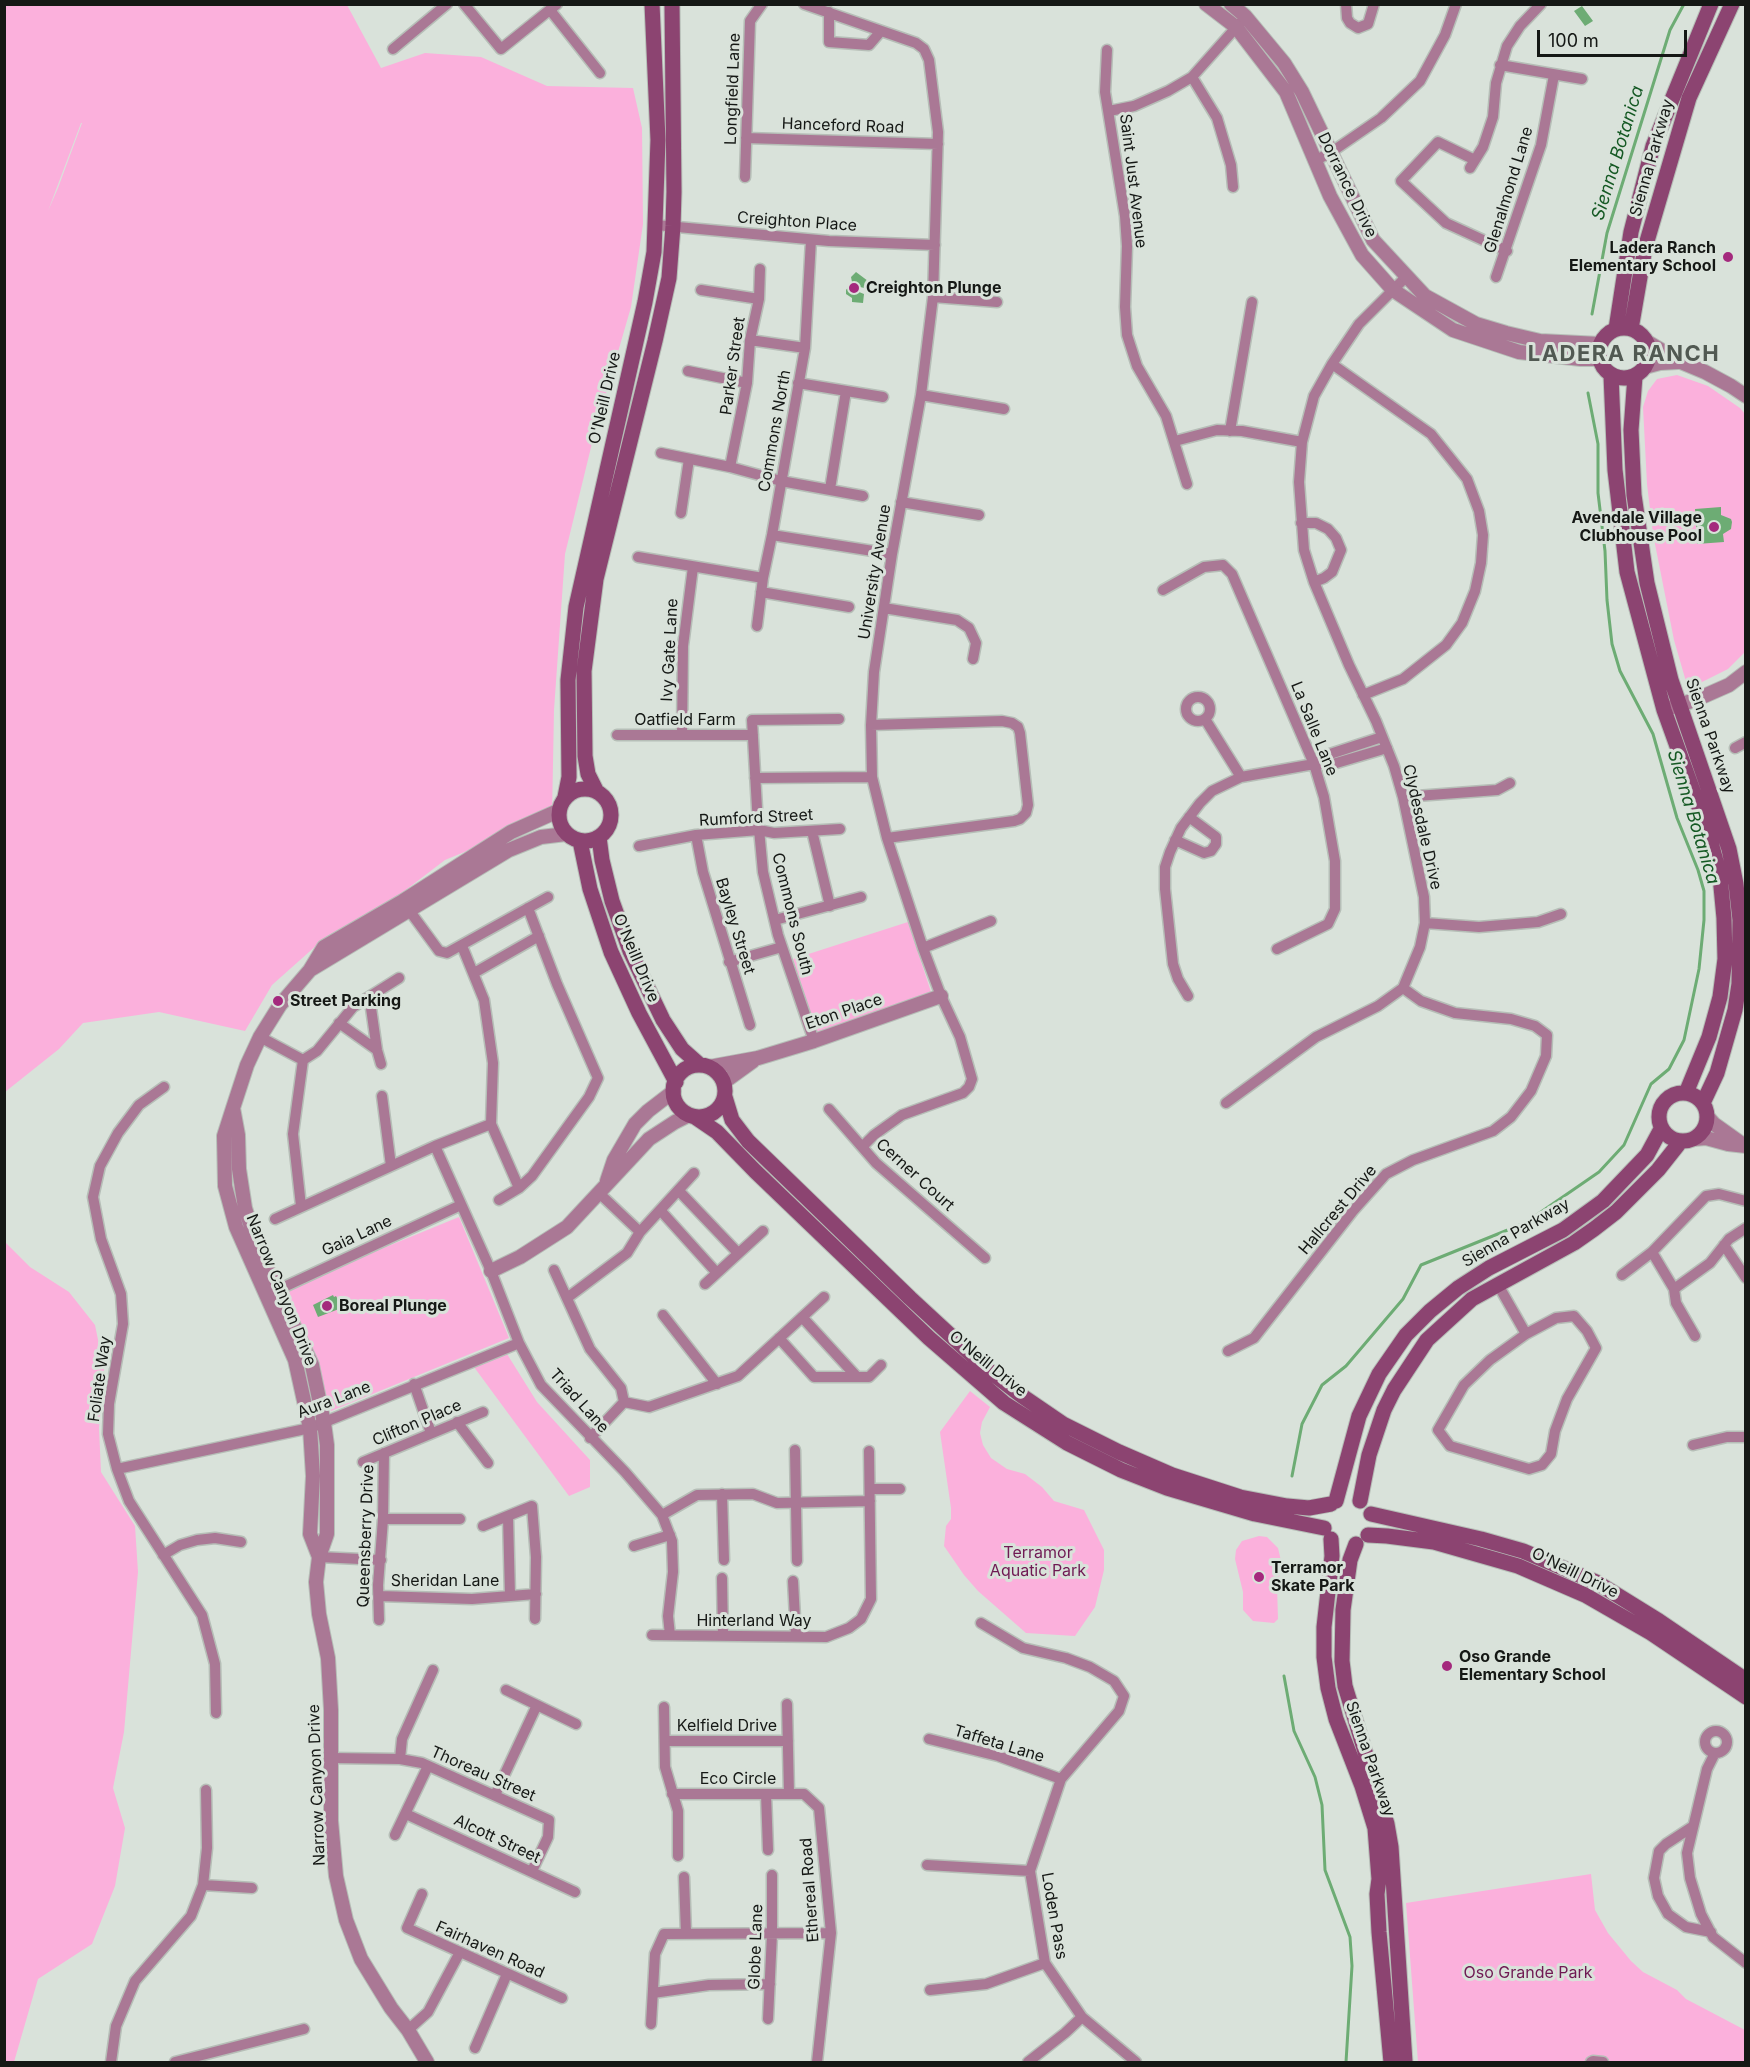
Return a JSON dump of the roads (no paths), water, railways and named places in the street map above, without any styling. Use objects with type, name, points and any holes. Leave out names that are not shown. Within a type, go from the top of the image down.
[{"type":"main road","name":"O'Neill Drive","points":[[652,4],[658,140],[653,262],[576,607],[568,680],[569,777],[566,797],[558,811],[559,819],[573,837],[611,952],[675,1086],[678,1106],[717,1132],[963,1370],[1011,1408],[1067,1443],[1121,1470],[1167,1488],[1328,1534],[1343,1545],[1387,1536],[1434,1542],[1518,1566],[1585,1595],[1651,1634],[1746,1698]]},
{"type":"main road","name":"O'Neill Drive","points":[[672,4],[673,226],[669,278],[656,341],[596,579],[584,671],[585,756],[588,774],[597,792],[609,805],[611,814],[606,831],[599,837],[602,860],[612,901],[630,951],[663,1020],[682,1049],[720,1076],[732,1120],[748,1141],[919,1306],[988,1370],[1022,1396],[1063,1424],[1119,1452],[1172,1475],[1240,1497],[1309,1508],[1344,1498],[1360,1501]]},
{"type":"main road","name":"Sienna Parkway","points":[[1623,329],[1631,232],[1653,146],[1711,4]]},
{"type":"main road","name":"Sienna Parkway","points":[[1623,329],[1689,98],[1732,4]]},
{"type":"main road","points":[[1640,371],[1627,378],[1611,375],[1603,368],[1600,351],[1604,338],[1623,329],[1637,332],[1646,341]]},
{"type":"main road","name":"Sienna Parkway","points":[[1360,1501],[1368,1455],[1378,1424],[1394,1390],[1427,1340],[1472,1299],[1574,1243],[1616,1212],[1688,1140],[1704,1129],[1705,1109],[1735,1010],[1739,984],[1736,884],[1729,849],[1668,669],[1647,583],[1636,506],[1631,430],[1640,371],[1649,354],[1646,341]]},
{"type":"main road","name":"Sienna Parkway","points":[[1334,1502],[1359,1416],[1379,1374],[1406,1335],[1430,1311],[1473,1277],[1563,1230],[1603,1201],[1630,1175],[1652,1149],[1661,1129],[1658,1114],[1665,1100],[1678,1093],[1686,1093],[1709,1037],[1720,997],[1725,959],[1736,920],[1720,876],[1709,835],[1664,710],[1627,572],[1615,470],[1611,375]]},
{"type":"main road","points":[[566,797],[580,789],[597,792]]},
{"type":"main road","points":[[573,837],[587,841],[599,837]]},
{"type":"main road","points":[[675,1086],[685,1070],[704,1066]]},
{"type":"main road","points":[[692,1116],[706,1116],[716,1111],[724,1089]]},
{"type":"main road","points":[[1686,1093],[1693,1095],[1705,1109]]},
{"type":"main road","points":[[1661,1129],[1673,1140],[1688,1140]]},
{"type":"main road","points":[[1501,1282],[1505,1268],[1559,1238],[1563,1230]]},
{"type":"main road","points":[[1360,1501],[1371,1514],[1372,1521],[1362,1540]]},
{"type":"main road","points":[[1328,1534],[1324,1515],[1334,1502]]},
{"type":"main road","name":"O'Neill Drive","points":[[1371,1514],[1523,1551],[1596,1582],[1659,1621],[1746,1680]]},
{"type":"main road","name":"Sienna Parkway","points":[[1328,1534],[1332,1556],[1324,1627],[1324,1658],[1328,1688],[1336,1719],[1362,1786],[1375,1828],[1379,1879],[1377,1894],[1379,1932],[1391,2062]]},
{"type":"main road","name":"Sienna Parkway","points":[[1362,1540],[1350,1560],[1343,1610],[1342,1661],[1345,1686],[1387,1824],[1391,1847],[1405,2062]]},
{"type":"street","points":[[393,49],[447,4]]},
{"type":"street","points":[[464,4],[501,49],[554,7],[600,73]]},
{"type":"street","points":[[804,4],[829,12],[881,31],[869,45],[829,42],[829,12]]},
{"type":"street","name":"Dorrance Drive","points":[[1206,4],[1236,27],[1286,92],[1330,196],[1362,255],[1393,290],[1453,330],[1519,352],[1560,357],[1600,351]]},
{"type":"street","name":"Dorrance Drive","points":[[1231,4],[1245,16],[1284,63],[1302,92],[1373,240],[1425,296],[1476,324],[1540,341],[1600,351]]},
{"type":"street","points":[[1346,4],[1347,18],[1358,28],[1368,24],[1374,4]]},
{"type":"street","points":[[1316,160],[1381,118],[1420,81],[1445,35],[1456,4]]},
{"type":"street","points":[[1507,251],[1446,224],[1401,181],[1438,142],[1473,164],[1483,147],[1492,117],[1496,83],[1507,46],[1541,4]]},
{"type":"street","name":"Longfield Lane","points":[[745,177],[750,21],[762,5]]},
{"type":"street","points":[[1109,111],[1134,106],[1168,91],[1192,76],[1245,16]]},
{"type":"street","name":"University Avenue","points":[[862,1147],[874,1135],[902,1115],[963,1093],[969,1087],[972,1079],[960,1037],[941,996],[923,948],[887,838],[872,777],[871,725],[874,672],[892,554],[921,395],[933,297],[938,144],[929,60],[924,49],[916,43],[881,31]]},
{"type":"street","name":"Saint Just Avenue","points":[[1107,50],[1106,92],[1125,216],[1127,335],[1137,366],[1166,416],[1187,484]]},
{"type":"street","points":[[1500,65],[1582,79]]},
{"type":"street","name":"Glenalmond Lane","points":[[1496,277],[1507,251],[1541,146],[1554,75]]},
{"type":"street","points":[[1192,76],[1217,118],[1231,165],[1233,187]]},
{"type":"street","name":"Hanceford Road","points":[[746,138],[938,144]]},
{"type":"street","name":"Creighton Place","points":[[656,225],[811,240],[935,245]]},
{"type":"street","name":"Commons North","points":[[757,627],[763,578],[805,348],[811,240]]},
{"type":"street","name":"Parker Street","points":[[730,467],[747,383],[750,340],[759,299],[760,269]]},
{"type":"street","name":"Clydesdale Drive","points":[[1403,988],[1420,947],[1425,923],[1424,897],[1403,797],[1385,742],[1314,582],[1304,550],[1300,523],[1299,482],[1302,442],[1314,396],[1359,324],[1406,277]]},
{"type":"street","points":[[701,290],[759,299]]},
{"type":"street","points":[[933,297],[997,302]]},
{"type":"street","points":[[1230,431],[1252,302]]},
{"type":"street","points":[[750,340],[805,348]]},
{"type":"street","points":[[1646,341],[1746,396]]},
{"type":"street","points":[[1640,371],[1660,363],[1681,362]]},
{"type":"street","points":[[1332,364],[1431,434],[1467,479],[1479,511],[1484,535],[1475,591],[1462,623],[1446,645],[1403,679],[1363,694]]},
{"type":"street","points":[[688,371],[747,383]]},
{"type":"street","points":[[798,383],[883,397]]},
{"type":"street","points":[[830,489],[846,391]]},
{"type":"street","points":[[921,395],[1004,409]]},
{"type":"street","points":[[1174,441],[1217,430],[1302,442]]},
{"type":"street","points":[[661,453],[730,467],[781,481],[863,496]]},
{"type":"street","points":[[681,513],[689,459]]},
{"type":"street","points":[[902,502],[979,515]]},
{"type":"street","points":[[1300,523],[1316,523],[1328,529],[1336,538],[1341,550],[1332,572],[1314,582]]},
{"type":"street","points":[[772,535],[892,554]]},
{"type":"street","points":[[638,557],[763,578]]},
{"type":"street","name":"La Salle Lane","points":[[1163,590],[1204,567],[1223,565],[1232,574],[1314,764],[1324,797],[1335,861],[1335,909],[1328,924],[1277,949]]},
{"type":"street","name":"Ivy Gate Lane","points":[[682,735],[683,646],[693,567]]},
{"type":"street","points":[[761,592],[849,607]]},
{"type":"street","points":[[884,608],[957,620],[969,628],[976,643],[973,659]]},
{"type":"street","points":[[1664,710],[1729,685],[1746,672]]},
{"type":"street","name":"Commons South","points":[[814,1041],[782,947],[763,872],[752,720],[840,719]]},
{"type":"street","points":[[1205,719],[1241,777]]},
{"type":"street","points":[[871,725],[1002,721],[1012,723],[1020,733],[1028,805],[1026,813],[1020,819],[887,838]]},
{"type":"street","name":"Oatfield Farm","points":[[617,735],[753,735]]},
{"type":"street","points":[[1188,996],[1178,979],[1173,964],[1165,889],[1165,867],[1175,840],[1189,817],[1212,791],[1241,777],[1314,764],[1330,754],[1385,742]]},
{"type":"street","points":[[1735,748],[1746,742]]},
{"type":"street","points":[[756,778],[872,777]]},
{"type":"street","points":[[1403,797],[1497,790],[1510,783]]},
{"type":"street","name":"Narrow Canyon Drive","points":[[427,2062],[361,1959],[346,1920],[336,1876],[331,1821],[332,1758],[328,1658],[319,1614],[316,1582],[319,1557],[327,1534],[327,1445],[324,1422],[312,1365],[236,1227],[225,1186],[224,1137],[247,1065],[260,1037],[280,1005],[310,970],[511,832],[558,811]]},
{"type":"street","points":[[1175,840],[1204,853],[1211,851],[1216,844],[1216,837],[1189,817]]},
{"type":"street","name":"Rumford Street","points":[[639,846],[696,836],[759,831],[774,833],[840,829]]},
{"type":"street","points":[[812,831],[830,906]]},
{"type":"street","name":"Bayley Street","points":[[696,836],[703,872],[750,1025]]},
{"type":"street","name":"Narrow Canyon Drive","points":[[406,906],[509,850],[541,837],[573,837]]},
{"type":"street","points":[[406,906],[439,951],[447,953],[548,897]]},
{"type":"street","points":[[775,920],[861,897]]},
{"type":"street","points":[[499,1200],[519,1188],[532,1176],[589,1097],[598,1078],[557,984],[528,908]]},
{"type":"street","points":[[1425,923],[1479,927],[1539,922],[1561,914]]},
{"type":"street","points":[[923,948],[991,921]]},
{"type":"street","points":[[474,973],[539,936]]},
{"type":"street","points":[[462,946],[484,1000],[493,1063],[491,1124],[519,1188]]},
{"type":"street","points":[[729,962],[782,947]]},
{"type":"street","points":[[303,1060],[317,1052],[353,1007],[399,978]]},
{"type":"street","points":[[1226,1102],[1316,1037],[1378,1006],[1403,988]]},
{"type":"street","name":"Hallcrest Drive","points":[[1228,1351],[1254,1338],[1353,1211],[1386,1174],[1413,1160],[1493,1131],[1511,1117],[1531,1090],[1546,1056],[1547,1035],[1535,1026],[1511,1019],[1455,1013],[1421,1001],[1403,988]]},
{"type":"street","name":"Eton Place","points":[[704,1066],[758,1058],[814,1041],[941,996]]},
{"type":"street","points":[[367,998],[371,1008],[381,1064]]},
{"type":"street","points":[[339,1023],[377,1050]]},
{"type":"street","points":[[260,1037],[303,1060]]},
{"type":"street","name":"Eton Place","points":[[724,1089],[758,1058]]},
{"type":"street","points":[[301,1206],[293,1134],[303,1060]]},
{"type":"street","points":[[602,1189],[614,1160],[635,1124],[675,1086]]},
{"type":"street","name":"Foliate Way","points":[[164,1087],[139,1105],[118,1133],[100,1166],[93,1197],[102,1239],[121,1294],[123,1324],[109,1404],[108,1434],[117,1469],[129,1501],[202,1615],[215,1664],[216,1713]]},
{"type":"street","points":[[382,1096],[391,1166]]},
{"type":"street","name":"Cerner Court","points":[[829,1109],[876,1163],[985,1258]]},
{"type":"street","points":[[1705,1109],[1714,1124],[1745,1145]]},
{"type":"street","points":[[491,1271],[520,1257],[567,1227],[649,1139],[675,1122],[692,1116]]},
{"type":"street","points":[[275,1219],[435,1146],[491,1124]]},
{"type":"street","points":[[1688,1140],[1706,1138],[1728,1144],[1745,1145]]},
{"type":"street","name":"Triad Lane","points":[[435,1146],[491,1271],[519,1343],[541,1385],[625,1472],[662,1515],[670,1535],[673,1572],[668,1616],[670,1635]]},
{"type":"street","points":[[567,1298],[627,1253],[640,1232],[694,1173]]},
{"type":"street","points":[[602,1189],[640,1232]]},
{"type":"street","points":[[679,1191],[738,1253]]},
{"type":"street","points":[[1622,1275],[1652,1252],[1706,1196],[1719,1194],[1746,1201]]},
{"type":"street","name":"Gaia Lane","points":[[271,1292],[461,1205]]},
{"type":"street","points":[[661,1210],[716,1272]]},
{"type":"street","points":[[1674,1289],[1710,1263],[1730,1239],[1746,1228]]},
{"type":"street","points":[[705,1284],[763,1231]]},
{"type":"street","points":[[1724,1245],[1746,1278]]},
{"type":"street","points":[[1652,1252],[1674,1289],[1676,1303],[1695,1336]]},
{"type":"street","points":[[554,1270],[590,1349],[621,1388],[624,1402]]},
{"type":"street","points":[[1501,1282],[1501,1290],[1526,1335]]},
{"type":"street","name":"Narrow Canyon Drive","points":[[271,1292],[295,1360],[310,1428],[313,1476],[310,1534],[319,1557]]},
{"type":"street","points":[[624,1402],[650,1407],[738,1376],[824,1297]]},
{"type":"street","points":[[663,1315],[717,1384]]},
{"type":"street","points":[[1574,1316],[1587,1331],[1596,1348],[1567,1399],[1555,1431],[1551,1454],[1542,1465],[1529,1469],[1450,1446],[1438,1430],[1464,1385],[1490,1360],[1526,1335],[1556,1318],[1574,1316]]},
{"type":"street","points":[[802,1317],[857,1377]]},
{"type":"street","points":[[779,1338],[814,1377],[869,1377],[881,1365]]},
{"type":"street","name":"Aura Lane","points":[[117,1469],[310,1428],[519,1343]]},
{"type":"street","points":[[414,1384],[431,1433]]},
{"type":"street","points":[[590,1438],[624,1402]]},
{"type":"street","name":"Clifton Place","points":[[363,1462],[483,1412]]},
{"type":"street","points":[[457,1422],[488,1463]]},
{"type":"street","points":[[1693,1445],[1727,1437],[1746,1437]]},
{"type":"street","points":[[795,1450],[797,1561]]},
{"type":"street","name":"Hinterland Way","points":[[652,1635],[826,1637],[849,1628],[861,1619],[871,1599],[869,1451]]},
{"type":"street","name":"Queensberry Drive","points":[[379,1620],[378,1585],[383,1519],[384,1453]]},
{"type":"street","points":[[870,1489],[900,1489]]},
{"type":"street","points":[[722,1494],[724,1560]]},
{"type":"street","points":[[662,1515],[697,1495],[753,1494],[777,1503],[796,1504],[870,1501]]},
{"type":"street","points":[[483,1526],[532,1506],[536,1594],[534,1618]]},
{"type":"street","name":"Sheridan Lane","points":[[508,1515],[510,1596]]},
{"type":"street","points":[[383,1519],[460,1519]]},
{"type":"street","points":[[634,1546],[670,1535]]},
{"type":"street","points":[[164,1555],[180,1545],[196,1540],[215,1538],[241,1542]]},
{"type":"street","points":[[319,1557],[381,1560]]},
{"type":"street","points":[[722,1578],[723,1636]]},
{"type":"street","points":[[793,1581],[796,1636]]},
{"type":"street","name":"Sheridan Lane","points":[[380,1596],[472,1599],[536,1594]]},
{"type":"street","points":[[981,1623],[1023,1648],[1066,1658],[1090,1667],[1114,1681],[1121,1690],[1124,1696],[1119,1711],[1061,1779]]},
{"type":"street","points":[[400,1759],[402,1740],[433,1670]]},
{"type":"street","points":[[506,1690],[576,1724]]},
{"type":"street","points":[[787,1704],[789,1794]]},
{"type":"street","points":[[495,1795],[537,1705]]},
{"type":"street","points":[[664,1707],[665,1767],[678,1811],[678,1856]]},
{"type":"street","name":"Taffeta Lane","points":[[929,1739],[998,1756],[1061,1779]]},
{"type":"street","name":"Kelfield Drive","points":[[665,1741],[788,1741]]},
{"type":"street","points":[[1715,1753],[1707,1769],[1692,1827],[1687,1853],[1690,1878],[1701,1914],[1713,1937],[1746,1963]]},
{"type":"street","name":"Thoreau Street","points":[[332,1758],[400,1759],[428,1766],[549,1820],[548,1837],[532,1871]]},
{"type":"street","points":[[395,1835],[428,1766]]},
{"type":"street","name":"Loden Pass","points":[[1061,1779],[1030,1871],[1045,1964],[1082,2016],[1136,2062]]},
{"type":"street","points":[[111,2062],[116,2026],[135,1981],[191,1916],[203,1885],[207,1848],[206,1790]]},
{"type":"street","name":"Eco Circle","points":[[672,1794],[804,1794]]},
{"type":"street","points":[[766,1794],[768,1850]]},
{"type":"street","name":"Ethereal Road","points":[[804,1794],[819,1808],[831,1933],[817,2062]]},
{"type":"street","name":"Alcott Street","points":[[406,1814],[575,1892]]},
{"type":"street","points":[[1692,1827],[1659,1851],[1654,1878],[1658,1896],[1668,1914],[1686,1926],[1711,1932]]},
{"type":"street","points":[[927,1865],[1030,1871]]},
{"type":"street","name":"Globe Lane","points":[[768,2019],[772,1875]]},
{"type":"street","points":[[684,1877],[686,1934]]},
{"type":"street","points":[[203,1885],[252,1888]]},
{"type":"street","name":"Fairhaven Road","points":[[422,1894],[407,1928],[562,1998]]},
{"type":"street","points":[[651,2024],[655,1954],[664,1934],[831,1933]]},
{"type":"street","points":[[408,2030],[428,2012],[460,1952]]},
{"type":"street","points":[[930,1990],[987,1984],[1045,1964]]},
{"type":"street","points":[[475,2048],[507,1974]]},
{"type":"street","points":[[653,1993],[709,1985],[770,1984]]},
{"type":"street","points":[[1028,2062],[1065,2033],[1082,2016]]},
{"type":"street","points":[[175,2062],[304,2028]]},
{"type":"street","points":[[1592,2062],[1603,2062]]},
{"type":"waterway","name":"Sienna Botanica","points":[[1592,314],[1607,233],[1670,30],[1684,4]]},
{"type":"waterway","name":"Sienna Botanica","points":[[1292,1476],[1302,1424],[1322,1385],[1346,1366],[1403,1299],[1421,1265],[1525,1223],[1599,1172],[1624,1145],[1651,1084],[1669,1069],[1684,1040],[1699,969],[1704,920],[1704,891],[1677,818],[1653,734],[1620,671],[1612,644],[1598,493],[1598,444],[1588,393]]},
{"type":"waterway","name":"Sienna Botanica","points":[[1284,1676],[1294,1731],[1315,1777],[1322,1805],[1325,1870],[1350,1937],[1352,1966],[1346,2062]]},
{"type":"place","name":"Ladera Ranch Elementary School","points":[[1728,257]]},
{"type":"place","name":"Creighton Plunge","points":[[854,288]]},
{"type":"place","name":"Avendale Village Clubhouse Pool","points":[[1714,527]]},
{"type":"place","name":"Street Parking","points":[[278,1001]]},
{"type":"place","name":"Boreal Plunge","points":[[327,1306]]},
{"type":"place","name":"Terramor Skate Park","points":[[1259,1577]]},
{"type":"place","name":"Oso Grande Elementary School","points":[[1447,1666]]},
{"type":"district","name":"LADERA RANCH","points":[[1624,354]]},
{"type":"park label","name":"Terramor Aquatic Park","points":[[1038,1562]]},
{"type":"park label","name":"Oso Grande Park","points":[[1528,1973]]}]
